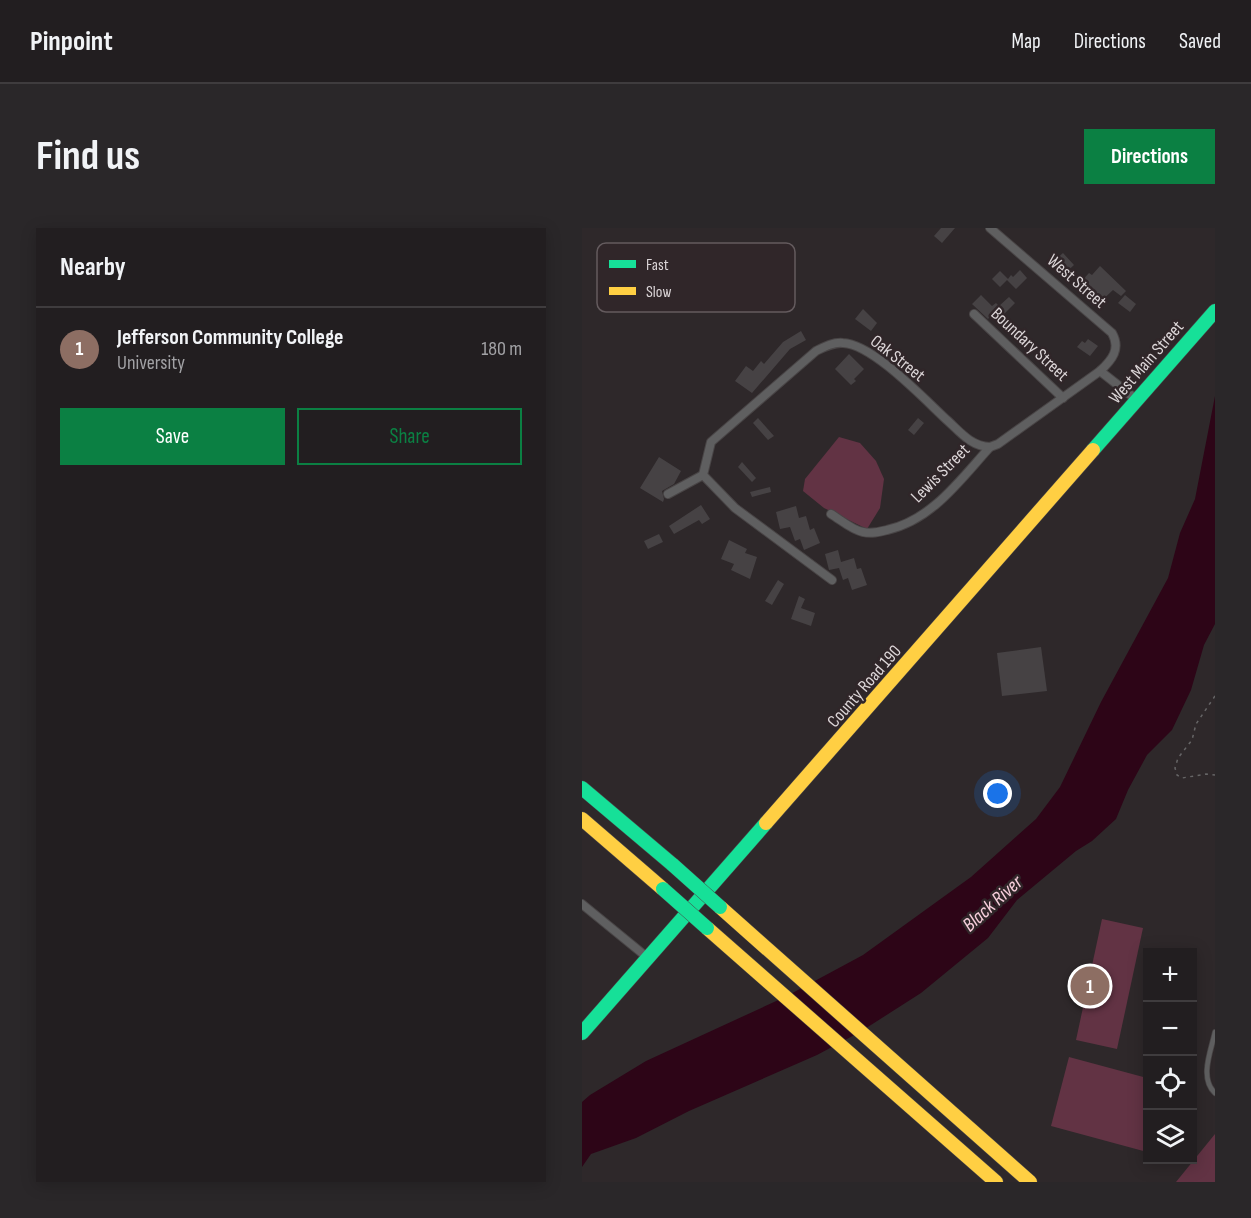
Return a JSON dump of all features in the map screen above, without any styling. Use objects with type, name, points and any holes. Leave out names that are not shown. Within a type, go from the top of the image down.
[{"type":"main road","name":"West Main Street","points":[[1105,436],[1215,310]]},
{"type":"main road","name":"County Road 190","points":[[582,1033],[1105,436]]},
{"type":"main road","points":[[582,788],[673,865],[1030,1182]]},
{"type":"main road","points":[[582,819],[996,1182]]},
{"type":"street","name":"West Street","points":[[990,228],[1114,336],[1115,353],[1100,371]]},
{"type":"street","name":"Boundary Street","points":[[974,314],[1063,398]]},
{"type":"street","name":"Oak Street","points":[[703,475],[711,442],[816,351],[826,346],[844,343],[861,347],[874,356],[970,442],[990,447]]},
{"type":"street","points":[[1100,371],[1137,400]]},
{"type":"street","name":"Lewis Street","points":[[831,514],[864,532],[878,532],[914,521],[931,509],[990,447],[998,444],[1100,371]]},
{"type":"street","points":[[668,494],[703,475],[735,508],[832,580]]},
{"type":"street","points":[[582,904],[648,958]]},
{"type":"lane","points":[[1215,1032],[1206,1076],[1209,1086],[1215,1093]]},
{"type":"path","points":[[1215,696],[1196,724],[1192,740],[1178,758],[1174,768],[1177,775],[1182,778],[1206,774],[1215,775]]},
{"type":"shaded area","points":[[839,437],[860,443],[876,461],[884,479],[880,508],[867,529],[824,508],[803,491],[805,479]]},
{"type":"shaded area","points":[[1102,919],[1143,928],[1117,1049],[1076,1040]]},
{"type":"shaded area","points":[[1069,1057],[1143,1077],[1143,1151],[1051,1126]]},
{"type":"shaded area","points":[[1215,1134],[1215,1182],[1176,1182],[1191,1164],[1197,1164],[1197,1156]]},
{"type":"water","name":"Black River","points":[[1215,396],[1215,624],[1204,645],[1191,690],[1172,730],[1147,755],[1128,790],[1116,819],[1092,841],[1076,851],[1017,900],[988,938],[921,993],[860,1032],[817,1055],[689,1111],[636,1138],[591,1154],[582,1167],[582,1102],[590,1095],[646,1061],[785,997],[863,955],[971,877],[1036,819],[1060,787],[1101,702],[1168,578],[1180,533],[1195,499]]},
{"type":"building","points":[[941,228],[955,228],[942,243],[934,236]]},
{"type":"building","points":[[1063,253],[1074,265],[1062,276],[1053,262]]},
{"type":"building","points":[[1100,266],[1126,291],[1121,296],[1113,290],[1098,304],[1086,291],[1084,292],[1077,286],[1089,273],[1092,275]]},
{"type":"building","points":[[1020,270],[1027,278],[1016,289],[1007,280],[1000,287],[992,279],[1000,271],[1008,279]]},
{"type":"building","points":[[981,295],[992,306],[996,303],[999,306],[1009,297],[1015,303],[1001,317],[995,311],[988,319],[972,304]]},
{"type":"building","points":[[1125,295],[1136,304],[1130,312],[1118,303]]},
{"type":"building","points":[[863,309],[877,323],[871,331],[855,319]]},
{"type":"building","points":[[801,331],[806,340],[790,349],[752,393],[735,381],[746,366],[753,371],[761,361],[764,364],[783,342]]},
{"type":"building","points":[[1088,339],[1098,346],[1090,356],[1077,347],[1082,341],[1085,343]]},
{"type":"building","points":[[849,354],[864,369],[851,385],[835,369]]},
{"type":"building","points":[[758,418],[774,436],[768,440],[753,423]]},
{"type":"building","points":[[918,418],[924,423],[914,435],[908,430]]},
{"type":"building","points":[[659,457],[681,471],[674,484],[662,491],[663,502],[640,488]]},
{"type":"building","points":[[742,462],[756,478],[752,482],[738,467]]},
{"type":"building","points":[[770,487],[771,492],[752,497],[750,492]]},
{"type":"building","points":[[701,505],[710,519],[702,524],[699,520],[674,534],[669,526]]},
{"type":"building","points":[[796,506],[799,518],[806,516],[810,530],[814,528],[820,543],[804,550],[800,539],[795,541],[790,527],[780,529],[776,512]]},
{"type":"building","points":[[659,534],[663,542],[648,549],[644,541]]},
{"type":"building","points":[[729,540],[747,549],[745,553],[757,557],[750,579],[731,570],[734,564],[721,559]]},
{"type":"building","points":[[838,550],[841,562],[854,558],[857,569],[861,568],[867,585],[852,590],[848,578],[843,580],[839,568],[829,570],[825,554]]},
{"type":"building","points":[[778,580],[784,584],[772,605],[765,601]]},
{"type":"building","points":[[799,596],[805,599],[801,608],[815,613],[811,626],[791,619]]},
{"type":"building","points":[[1041,647],[1047,691],[1002,696],[997,653]]},
{"type":"traffic: fast","points":[[1093,450],[1215,311]]},
{"type":"traffic: fast","points":[[582,788],[673,865]]},
{"type":"traffic: fast","points":[[582,1033],[766,823]]},
{"type":"traffic: fast","points":[[673,865],[720,907]]},
{"type":"traffic: fast","points":[[663,889],[707,928]]},
{"type":"traffic: slow","points":[[766,823],[1093,450]]},
{"type":"traffic: slow","points":[[582,819],[663,889]]},
{"type":"traffic: slow","points":[[720,907],[1030,1182]]},
{"type":"traffic: slow","points":[[707,928],[996,1182]]},
{"type":"place","name":"Jefferson Community College","points":[[1090,986]]}]
